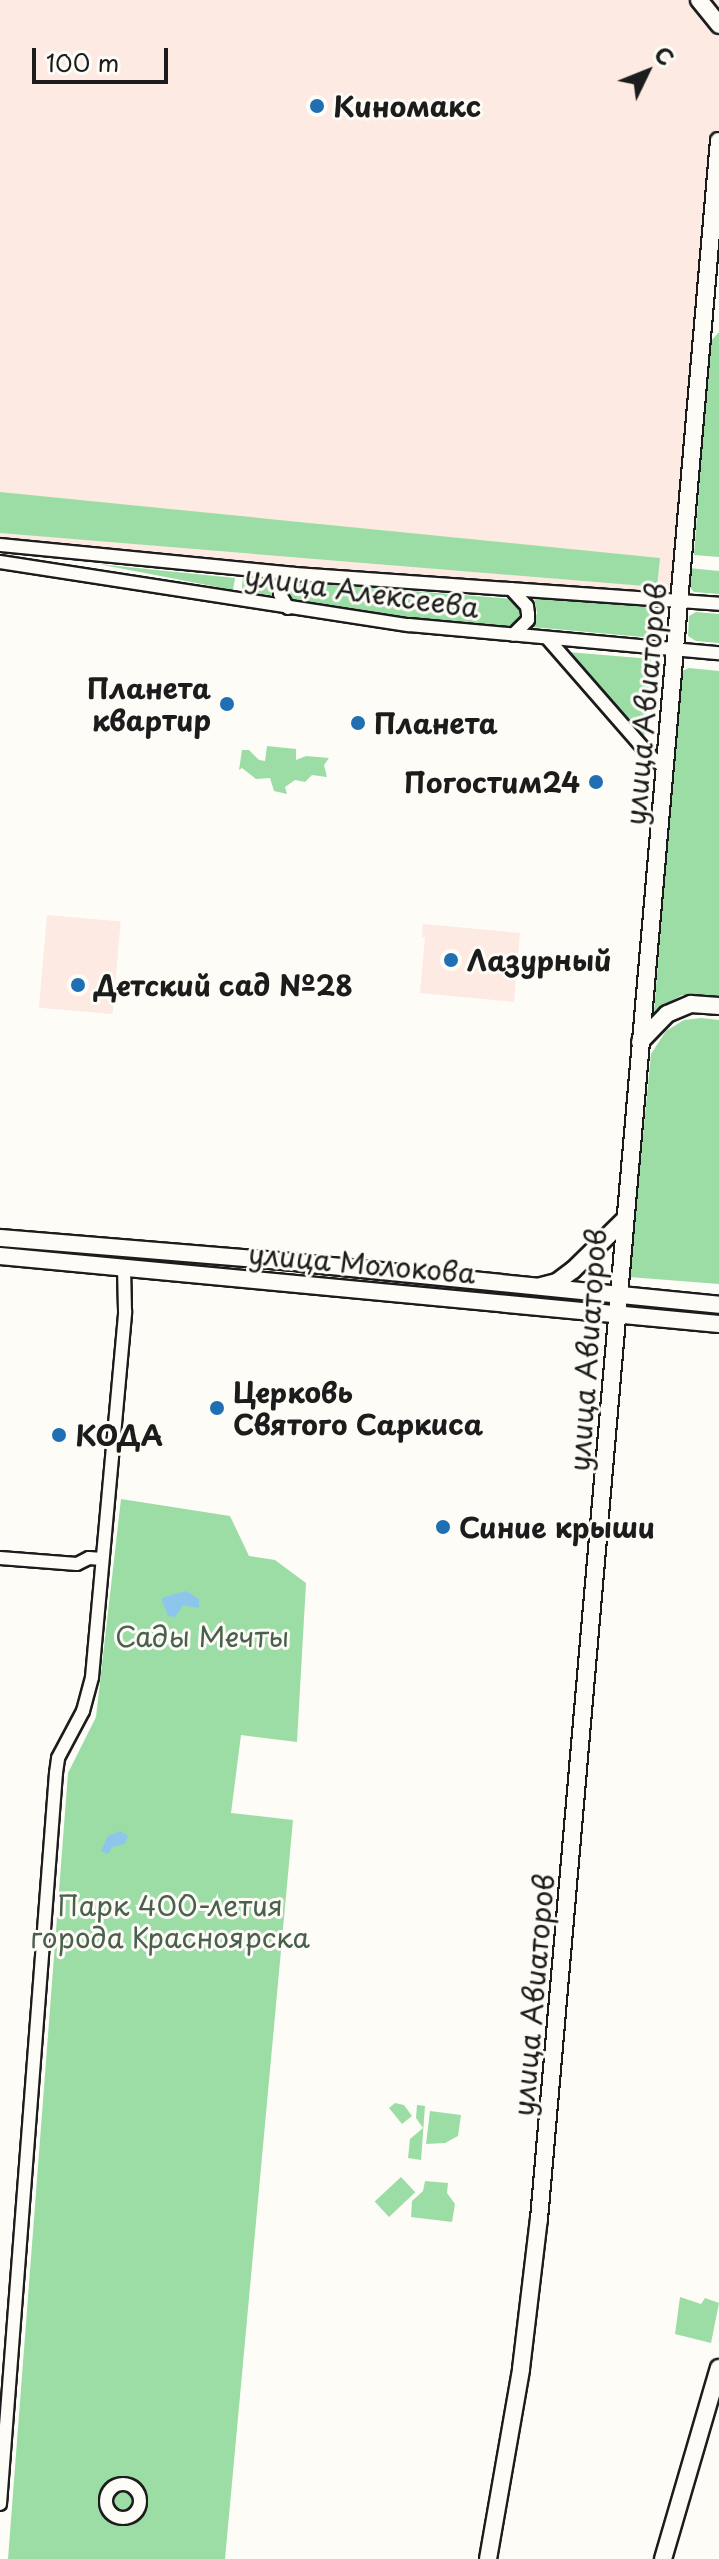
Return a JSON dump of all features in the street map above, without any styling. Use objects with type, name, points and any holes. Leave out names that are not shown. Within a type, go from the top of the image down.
[{"type":"main road","points":[[699,0],[719,25]]},
{"type":"main road","name":"улица Авиаторов","points":[[488,2559],[521,2369],[539,2219],[623,1221],[681,601],[719,141]]},
{"type":"main road","points":[[701,342],[719,322]]},
{"type":"main road","points":[[640,1042],[667,1014],[691,1004],[719,1006]]},
{"type":"main road","points":[[536,1288],[557,1282],[573,1270],[623,1221]]},
{"type":"main road","name":"улица Молокова","points":[[0,1238],[301,1263],[719,1305]]},
{"type":"main road","name":"улица Молокова","points":[[0,1256],[719,1324]]},
{"type":"main road","points":[[663,2559],[719,2368]]},
{"type":"street","name":"улица Алексеева","points":[[0,545],[293,574],[719,604]]},
{"type":"street","name":"улица Алексеева","points":[[0,562],[186,589],[288,608],[548,639],[719,653]]},
{"type":"street","points":[[288,608],[280,594],[280,586],[293,574]]},
{"type":"street","points":[[511,589],[527,606],[528,614],[528,620],[513,635]]},
{"type":"street","points":[[548,639],[650,756],[664,767]]},
{"type":"street","points":[[0,2504],[56,1773],[58,1758],[83,1711],[92,1677],[96,1558],[125,1311],[124,1267]]},
{"type":"street","points":[[0,1558],[77,1564],[96,1558]]},
{"type":"shaded area","points":[[0,0],[719,0],[719,141],[681,601],[0,545]]},
{"type":"shaded area","name":"Детский сад №28","points":[[47,915],[121,921],[113,1014],[39,1008]]},
{"type":"shaded area","points":[[423,924],[520,933],[514,1002],[420,993],[425,937],[422,937]]},
{"type":"green space","points":[[719,332],[719,557],[694,555],[710,342]]},
{"type":"green space","points":[[0,492],[660,558],[657,587],[0,533]]},
{"type":"green space","points":[[98,564],[235,578],[233,590]]},
{"type":"green space","points":[[689,568],[719,571],[719,594],[694,592],[688,585]]},
{"type":"green space","points":[[243,577],[279,581],[277,596],[241,592]]},
{"type":"green space","points":[[300,582],[514,599],[524,605],[522,623],[514,628],[415,619],[304,603],[290,598],[291,585]]},
{"type":"green space","points":[[534,596],[656,608],[654,638],[532,627],[537,613]]},
{"type":"green space","points":[[696,612],[719,614],[719,643],[696,641],[688,636],[689,616]]},
{"type":"green space","points":[[568,652],[651,659],[644,739]]},
{"type":"green space","points":[[689,668],[719,671],[719,996],[682,995],[654,1011],[682,671]]},
{"type":"green space","points":[[267,746],[296,749],[296,760],[306,756],[329,758],[324,765],[327,777],[312,775],[305,782],[295,780],[285,787],[287,794],[274,791],[270,778],[256,779],[242,768],[239,770],[242,750],[249,750],[259,760],[265,761]]},
{"type":"green space","points":[[684,1020],[719,1020],[719,1284],[629,1277],[651,1054],[666,1031]]},
{"type":"green space","name":"Парк 400-летия города Красноярска","points":[[121,1499],[230,1516],[249,1556],[275,1560],[306,1583],[297,1742],[241,1735],[231,1813],[293,1820],[225,2559],[8,2559],[68,1773],[96,1717]]},
{"type":"green space","points":[[395,2103],[404,2105],[412,2116],[402,2124],[389,2108]]},
{"type":"green space","points":[[417,2105],[425,2106],[421,2160],[408,2158],[410,2139],[423,2128],[416,2118]]},
{"type":"green space","points":[[430,2111],[461,2115],[458,2136],[445,2143],[426,2144]]},
{"type":"green space","points":[[401,2177],[415,2192],[389,2217],[375,2202]]},
{"type":"green space","points":[[425,2181],[448,2183],[447,2193],[455,2204],[452,2222],[411,2217],[412,2201],[423,2191]]},
{"type":"green space","points":[[680,2297],[701,2304],[705,2298],[719,2303],[711,2343],[675,2334]]},
{"type":"water","points":[[186,1591],[199,1599],[199,1608],[183,1605],[175,1617],[168,1616],[161,1598]]},
{"type":"water","points":[[120,1831],[128,1836],[125,1844],[112,1847],[108,1854],[101,1851],[108,1836]]},
{"type":"place","name":"Киномакс","points":[[317,106]]},
{"type":"place","name":"Планета квартир","points":[[227,704]]},
{"type":"place","name":"Планета","points":[[358,723]]},
{"type":"place","name":"Погостим24","points":[[596,782]]},
{"type":"place","name":"Лазурный","points":[[451,960]]},
{"type":"place","name":"Детский сад №28","points":[[78,985]]},
{"type":"place","name":"Церковь Святого Саркиса","points":[[217,1408]]},
{"type":"place","name":"КОДА","points":[[59,1435]]},
{"type":"place","name":"Синие крыши","points":[[443,1527]]},
{"type":"park label","name":"Сады Мечты","points":[[202,1636]]}]
